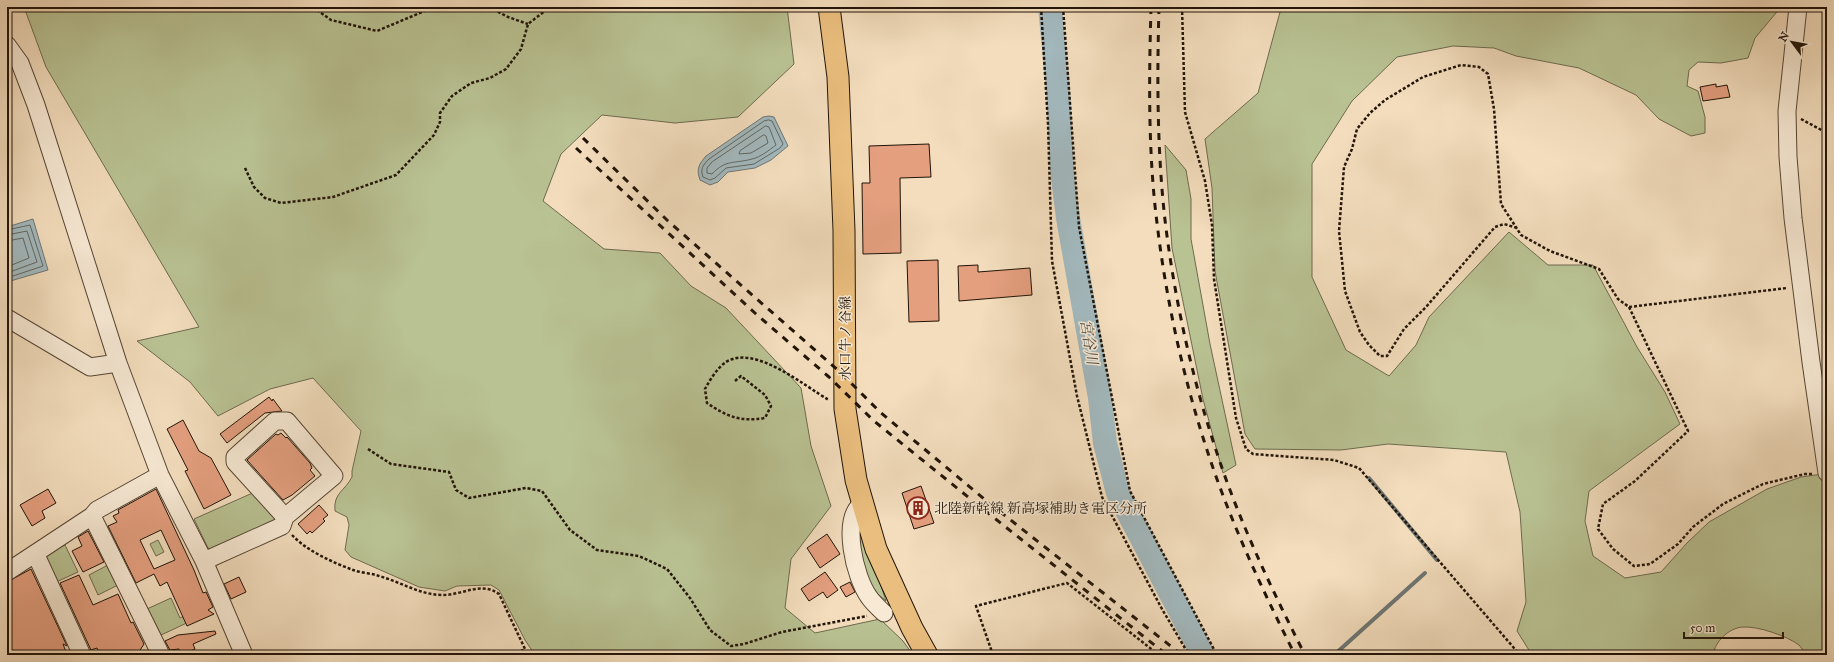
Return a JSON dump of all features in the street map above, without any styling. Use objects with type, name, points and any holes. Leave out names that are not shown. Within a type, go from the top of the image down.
[{"type":"main road","name":"水口牛ノ谷線","points":[[829,7],[838,77],[844,231],[845,409],[856,480],[876,549],[912,628],[927,655]]},
{"type":"street","points":[[1798,7],[1787,111],[1790,185],[1823,473]]},
{"type":"street","points":[[7,45],[20,63],[36,105],[118,363],[160,475],[204,561],[240,654]]},
{"type":"street","points":[[7,318],[90,367],[118,363]]},
{"type":"street","points":[[204,561],[283,521],[334,476],[286,421],[275,421],[235,457],[235,462],[283,521]]},
{"type":"street","points":[[7,572],[36,555],[92,516],[97,510],[160,475]]},
{"type":"street","points":[[863,503],[856,508],[852,517],[852,545],[855,566],[868,596],[884,613]]},
{"type":"street","points":[[92,516],[161,655]]},
{"type":"street","points":[[36,555],[82,655]]},
{"type":"path","points":[[317,10],[331,20],[377,31],[434,7]]},
{"type":"path","points":[[489,7],[508,17],[528,24]]},
{"type":"path","points":[[244,168],[254,187],[265,198],[281,203],[333,197],[396,175],[434,135],[440,122],[440,114],[452,96],[471,83],[490,78],[506,69],[521,49],[528,24],[550,7]]},
{"type":"path","points":[[1041,7],[1048,124],[1052,261],[1077,396],[1102,497],[1162,609],[1189,655]]},
{"type":"path","points":[[1063,7],[1079,227],[1130,491],[1217,655]]},
{"type":"path","points":[[1182,7],[1185,112],[1205,181],[1212,226],[1214,279],[1236,418],[1246,449],[1252,454],[1334,460],[1359,468],[1520,655]]},
{"type":"path","points":[[1517,228],[1504,224],[1495,227],[1426,307],[1404,329],[1387,356],[1380,356],[1369,346],[1360,332],[1346,291],[1339,231],[1344,167],[1352,149],[1357,129],[1370,113],[1384,100],[1423,77],[1461,65],[1479,67],[1488,74],[1494,109],[1501,204],[1517,228],[1521,235],[1550,251],[1599,269],[1618,299],[1629,307],[1688,431],[1671,449],[1634,481],[1603,504],[1598,529],[1613,549],[1634,566],[1650,564],[1678,544],[1693,527],[1723,504],[1762,484],[1805,474],[1823,473]]},
{"type":"path","points":[[1787,111],[1827,133]]},
{"type":"path","points":[[1629,307],[1801,286]]},
{"type":"path","points":[[735,381],[741,376],[765,395],[771,406],[765,418],[747,421],[724,414],[707,403],[705,389],[713,376],[726,362],[742,357],[770,364],[845,409]]},
{"type":"path","points":[[368,450],[391,464],[449,472],[456,490],[469,498],[526,488],[542,491],[570,530],[597,550],[639,556],[667,569],[690,598],[710,630],[731,646],[744,644],[782,632],[884,613]]},
{"type":"path","points":[[283,521],[300,543],[327,558],[353,570],[380,576],[424,593],[443,595],[463,592],[474,588],[491,588],[499,594],[525,649],[525,655]]},
{"type":"path","points":[[993,655],[976,606],[1067,583],[1159,655]]},
{"type":"path","points":[[513,655],[525,649]]},
{"type":"green space","points":[[24,7],[787,7],[794,64],[738,117],[675,123],[602,115],[561,154],[543,201],[604,249],[660,253],[691,286],[726,308],[801,388],[811,446],[831,506],[791,559],[785,608],[815,633],[880,619],[903,641],[913,655],[535,655],[525,640],[499,590],[491,585],[457,586],[445,591],[419,587],[351,557],[345,550],[349,525],[347,517],[335,511],[335,505],[338,496],[352,477],[361,431],[313,378],[270,389],[218,416],[190,382],[137,341],[199,327],[46,67]]},
{"type":"green space","points":[[1286,7],[1781,7],[1755,38],[1748,58],[1721,63],[1698,62],[1689,70],[1687,86],[1698,91],[1705,117],[1705,133],[1691,136],[1659,119],[1636,95],[1579,68],[1516,56],[1494,48],[1453,46],[1397,57],[1352,101],[1312,164],[1312,277],[1346,350],[1389,376],[1416,345],[1429,317],[1509,232],[1548,265],[1593,265],[1637,347],[1665,392],[1680,424],[1589,491],[1585,521],[1593,556],[1625,578],[1661,572],[1687,543],[1709,522],[1767,489],[1801,477],[1823,474],[1827,492],[1827,655],[1807,655],[1799,645],[1787,638],[1756,628],[1743,627],[1732,630],[1723,636],[1716,645],[1713,655],[1532,655],[1517,631],[1526,602],[1520,512],[1506,452],[1388,444],[1341,450],[1255,449],[1245,434],[1215,271],[1212,188],[1205,139],[1258,93],[1280,12]]},
{"type":"green space","points":[[1165,145],[1186,170],[1191,199],[1191,239],[1210,344],[1236,465],[1223,473],[1203,399],[1172,248]]},
{"type":"green space","points":[[257,491],[277,513],[273,524],[213,551],[208,548],[194,519]]},
{"type":"green space","points":[[860,521],[886,601],[873,590],[867,579],[856,531]]},
{"type":"green space","points":[[158,540],[164,552],[156,556],[150,544]]},
{"type":"green space","points":[[65,545],[78,572],[54,583],[44,560],[49,552]]},
{"type":"green space","points":[[108,565],[118,585],[98,595],[89,575]]},
{"type":"green space","points":[[171,598],[180,618],[188,614],[191,621],[159,636],[147,609]]},
{"type":"water","points":[[763,117],[774,117],[788,146],[771,160],[755,168],[728,172],[718,182],[710,185],[700,180],[698,173],[699,167],[706,156]]},
{"type":"water","points":[[33,219],[48,270],[7,282],[7,227]]},
{"type":"building","points":[[1716,84],[1716,87],[1727,85],[1730,97],[1703,101],[1700,87]]},
{"type":"building","points":[[929,144],[931,177],[900,178],[901,253],[863,254],[862,183],[870,183],[869,146]]},
{"type":"building","points":[[938,260],[939,321],[909,322],[907,261]]},
{"type":"building","points":[[978,265],[978,272],[1030,268],[1032,295],[959,301],[958,266]]},
{"type":"building","points":[[269,397],[272,401],[273,399],[282,411],[265,413],[227,443],[220,434]]},
{"type":"building","points":[[183,420],[199,451],[211,458],[231,495],[204,509],[185,471],[188,470],[167,429]]},
{"type":"building","points":[[281,433],[286,438],[287,437],[310,463],[312,468],[310,470],[315,476],[292,495],[283,500],[247,460],[276,434],[278,435]]},
{"type":"building","name":"北陸新幹線 新高塚補助き電区分所","points":[[921,486],[934,523],[914,529],[902,493]]},
{"type":"building","points":[[48,489],[56,503],[42,511],[45,518],[32,526],[20,505]]},
{"type":"building","points":[[156,489],[194,570],[203,593],[206,592],[213,607],[208,610],[214,614],[187,626],[167,582],[160,586],[154,574],[136,583],[108,526],[117,522],[113,516],[119,513],[118,510]],"holes":[[[161,530],[175,560],[154,569],[140,540]]]},
{"type":"building","points":[[319,505],[328,515],[323,519],[325,521],[312,533],[310,531],[307,534],[298,524]]},
{"type":"building","points":[[88,531],[104,562],[83,572],[72,551],[82,546],[78,537]]},
{"type":"building","points":[[827,534],[840,554],[820,568],[807,548]]},
{"type":"building","points":[[31,569],[67,646],[63,644],[66,652],[58,655],[13,655],[7,643],[7,582]]},
{"type":"building","points":[[825,572],[838,590],[827,598],[823,592],[809,601],[801,589]]},
{"type":"building","points":[[79,575],[93,605],[118,594],[131,623],[133,622],[144,644],[137,655],[100,655],[97,648],[91,650],[60,583]]},
{"type":"building","points":[[239,577],[246,592],[231,599],[224,584]]},
{"type":"building","points":[[850,582],[855,592],[846,597],[840,587]]},
{"type":"building","points":[[215,631],[216,634],[193,644],[195,649],[182,655],[179,649],[170,650],[165,641],[178,635]]},
{"type":"waterway","name":"宮谷川","points":[[1050,7],[1058,90],[1062,170],[1068,218],[1100,398],[1105,443],[1118,493],[1203,655]]},
{"type":"waterway","points":[[1369,478],[1437,560]]},
{"type":"waterway","points":[[1334,655],[1425,573]]},
{"type":"railway","points":[[1151,7],[1150,88],[1154,196],[1165,280],[1176,338],[1198,422],[1226,503],[1259,580],[1295,655]]},
{"type":"railway","points":[[1159,7],[1158,114],[1160,167],[1169,249],[1184,335],[1206,419],[1224,474],[1268,579],[1305,655]]},
{"type":"railway","points":[[583,138],[668,221],[840,372],[880,412],[989,503],[1182,655]]},
{"type":"railway","points":[[576,148],[756,314],[829,377],[874,421],[1167,655]]},
{"type":"place","name":"北陸新幹線 新高塚補助き電区分所","points":[[918,508]]}]
